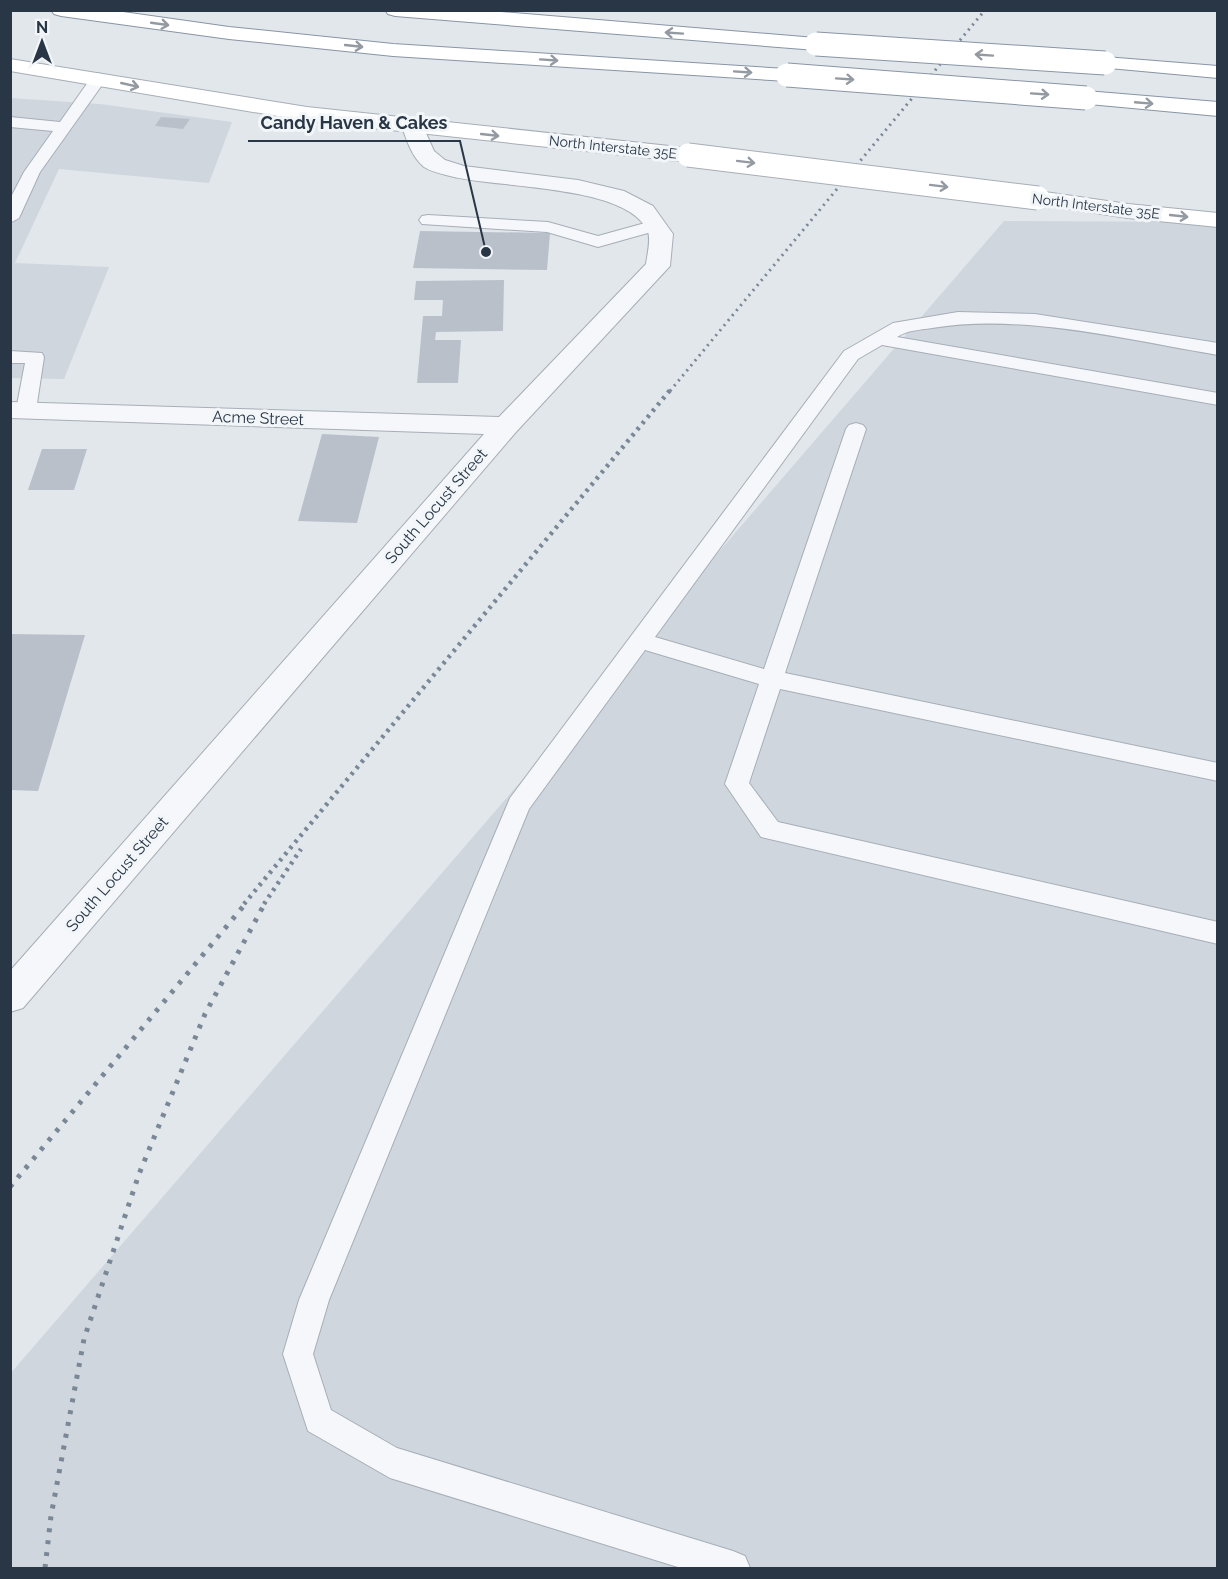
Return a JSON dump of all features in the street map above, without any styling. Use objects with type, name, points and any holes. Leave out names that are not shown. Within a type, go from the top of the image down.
[{"type":"main road","points":[[61,10],[229,33],[393,50],[787,75],[1218,109]]},
{"type":"main road","points":[[395,10],[816,44],[1218,72]]},
{"type":"main road","name":"North Interstate 35E","points":[[10,65],[99,78],[163,92],[414,127],[688,155],[1128,211],[1218,220]]},
{"type":"street","points":[[414,127],[425,155],[436,165],[464,172],[590,188],[630,203],[648,215],[656,225]]},
{"type":"street","name":"South Locust Street","points":[[10,997],[506,426],[658,266],[662,245],[656,225]]},
{"type":"street","name":"Acme Street","points":[[18,410],[506,426]]},
{"type":"lane","points":[[10,218],[32,172],[99,78]]},
{"type":"lane","points":[[10,122],[64,127]]},
{"type":"lane","points":[[428,220],[548,227],[598,242],[656,225]]},
{"type":"lane","points":[[733,1569],[390,1462],[319,1420],[298,1354],[314,1300],[519,805],[851,355],[900,327],[958,318],[1035,320],[1218,350]]},
{"type":"lane","points":[[879,339],[1218,399]]},
{"type":"lane","points":[[10,357],[35,357],[18,410]]},
{"type":"lane","points":[[856,429],[737,784],[770,830],[1218,933]]},
{"type":"lane","points":[[640,641],[772,679],[1218,772]]},
{"type":"shaded area","points":[[10,98],[100,104],[232,122],[209,183],[59,169],[15,263],[109,267],[64,379],[11,378]]},
{"type":"shaded area","points":[[1004,221],[1217,222],[1217,1568],[11,1568],[10,1374]]},
{"type":"building","points":[[161,117],[190,119],[183,129],[155,126]]},
{"type":"building","points":[[420,231],[550,233],[547,270],[413,268]]},
{"type":"building","points":[[504,280],[503,331],[436,332],[435,340],[461,340],[458,383],[417,383],[423,316],[442,316],[443,300],[414,300],[416,281]]},
{"type":"building","points":[[322,434],[379,437],[357,523],[298,521]]},
{"type":"building","points":[[42,449],[87,449],[74,490],[28,490]]},
{"type":"building","points":[[10,634],[85,635],[38,791],[10,790]]},
{"type":"railway","points":[[670,391],[985,10]]},
{"type":"railway","points":[[244,904],[671,389]]},
{"type":"railway","points":[[264,904],[301,849]]},
{"type":"railway","points":[[10,1187],[246,903]]},
{"type":"railway","points":[[45,1568],[51,1516],[84,1339],[139,1174],[205,1014],[265,903]]},
{"type":"place","name":"Candy Haven & Cakes","points":[[486,252]]}]
